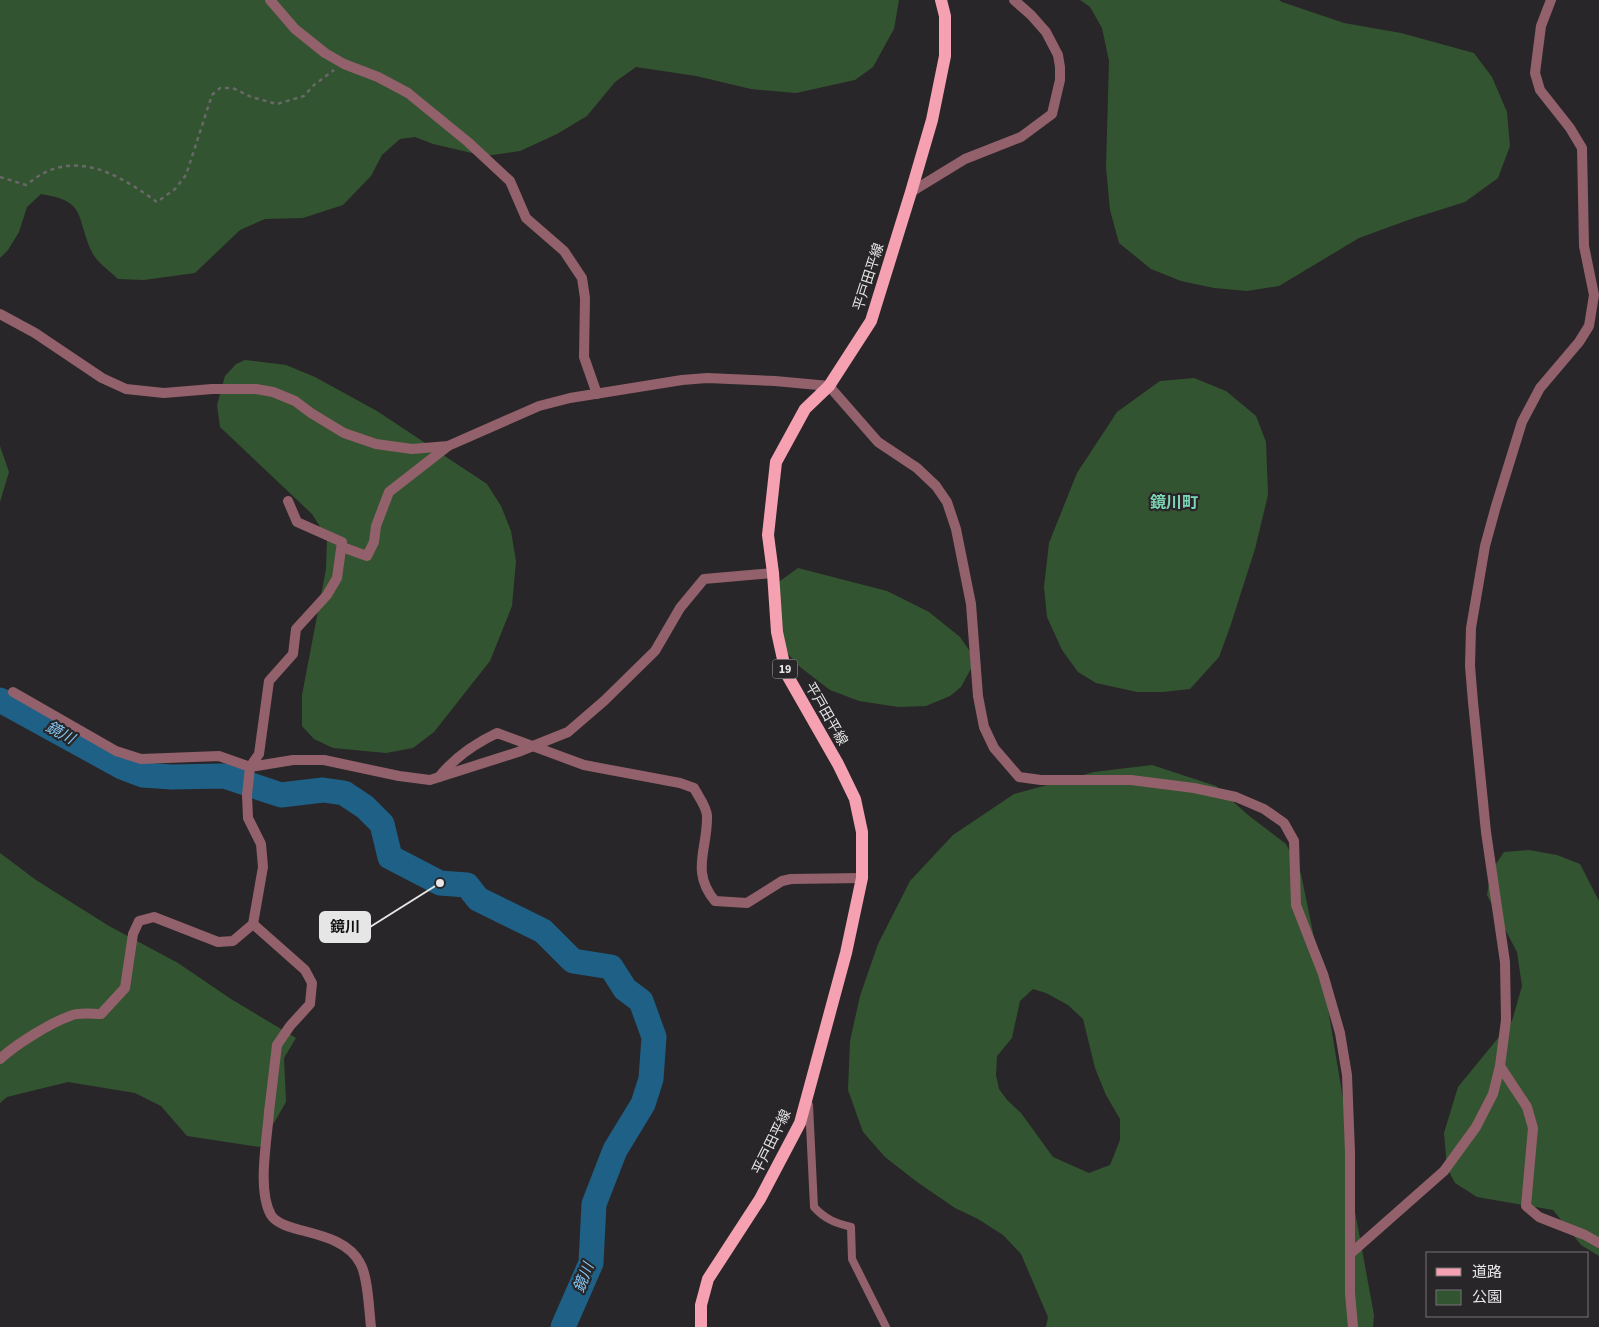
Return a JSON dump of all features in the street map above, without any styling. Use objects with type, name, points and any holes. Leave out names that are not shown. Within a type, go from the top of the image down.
[{"type":"main road","name":"平戸田平線","points":[[701,1327],[701,1305],[708,1280],[760,1199],[800,1123],[846,953],[862,878],[862,832],[855,799],[838,764],[786,672],[777,632],[768,534],[776,462],[805,409],[829,386],[871,321],[932,120],[945,56],[945,16],[941,0]]},
{"type":"street","points":[[270,0],[295,29],[325,53],[344,64],[378,76],[408,93],[468,142],[510,181],[526,218],[564,251],[582,278],[585,298],[584,358],[597,394]]},
{"type":"street","points":[[911,192],[966,159],[1021,137],[1052,114],[1060,80],[1058,55],[1046,32],[1014,0]]},
{"type":"street","points":[[1350,1254],[1444,1171],[1476,1127],[1492,1094],[1500,1066],[1506,1020],[1505,962],[1485,822],[1470,666],[1471,628],[1485,546],[1522,422],[1540,388],[1579,342],[1588,326],[1594,295],[1584,246],[1582,148],[1570,128],[1540,90],[1535,73],[1541,26],[1551,0]]},
{"type":"street","points":[[0,314],[34,333],[102,378],[126,390],[164,393],[212,389],[256,389],[272,392],[295,401],[344,433],[376,444],[412,449],[448,446]]},
{"type":"street","points":[[342,547],[367,556],[374,542],[376,526],[389,492],[448,446],[539,406],[570,398],[682,380],[707,378],[829,386],[878,442],[916,468],[936,486],[947,502],[956,529],[971,604],[978,696],[984,727],[994,748],[1019,777],[1041,780],[1131,780],[1194,788],[1236,797],[1264,809],[1284,823],[1294,842],[1296,905],[1323,974],[1340,1033],[1346,1075],[1350,1152],[1350,1293],[1354,1327]]},
{"type":"street","points":[[0,1059],[8,1051],[71,1015],[101,1014],[125,988],[133,934],[140,921],[154,917],[218,942],[233,941],[253,924],[263,868],[261,844],[248,818],[247,795],[250,767],[259,754],[269,681],[293,654],[296,629],[327,595],[337,578],[342,547],[342,542],[297,522],[288,502]]},
{"type":"street","points":[[13,692],[116,751],[141,759],[219,756],[250,767],[293,760],[324,760],[399,776],[430,780],[518,752],[568,732],[604,701],[655,651],[680,608],[704,579],[773,573]]},
{"type":"street","points":[[438,777],[448,765],[475,744],[497,733],[584,765],[680,783],[694,788],[707,814],[701,868],[706,891],[715,902],[747,902],[782,881],[791,878],[862,878]]},
{"type":"street","points":[[253,924],[305,970],[312,983],[310,1004],[290,1026],[277,1045],[263,1186],[272,1216],[282,1224],[334,1239],[353,1253],[361,1264],[366,1284],[370,1327]]},
{"type":"street","points":[[1500,1066],[1527,1106],[1533,1128],[1526,1206],[1539,1217],[1586,1235],[1599,1243]]},
{"type":"lane","points":[[808,1093],[814,1207],[822,1215],[835,1223],[851,1227],[852,1260],[886,1327]]},
{"type":"path","points":[[0,177],[26,185],[46,171],[68,165],[91,167],[131,183],[157,202],[175,189],[186,175],[212,95],[220,88],[233,88],[251,97],[277,104],[304,96],[314,85],[344,64]]},
{"type":"green space","points":[[0,0],[899,0],[894,29],[873,67],[855,80],[796,93],[751,89],[696,76],[636,67],[615,82],[587,116],[557,134],[520,151],[485,156],[433,144],[415,137],[400,139],[382,155],[371,176],[343,205],[303,218],[265,219],[240,230],[195,273],[144,280],[118,279],[93,254],[73,206],[66,201],[41,194],[27,207],[19,232],[8,250],[0,258]]},
{"type":"green space","points":[[1080,0],[1279,0],[1344,23],[1401,33],[1474,53],[1492,77],[1507,112],[1510,146],[1498,178],[1465,202],[1359,238],[1279,286],[1247,291],[1214,288],[1181,281],[1151,269],[1119,243],[1110,210],[1106,167],[1109,61],[1102,28],[1090,7]]},
{"type":"green space","points":[[245,360],[286,365],[315,377],[377,411],[487,484],[501,506],[511,531],[516,561],[512,606],[490,661],[434,732],[413,748],[386,753],[333,748],[314,739],[302,726],[302,695],[326,569],[327,538],[312,514],[220,427],[217,405],[225,376],[236,364]]},
{"type":"green space","points":[[1194,378],[1226,391],[1256,416],[1266,442],[1268,495],[1255,549],[1230,627],[1219,657],[1190,689],[1137,692],[1096,683],[1078,672],[1062,650],[1047,617],[1044,587],[1049,543],[1077,473],[1117,412],[1160,381]]},
{"type":"green space","points":[[0,446],[9,472],[0,502]]},
{"type":"green space","points":[[798,568],[887,591],[929,612],[960,637],[971,653],[973,665],[961,687],[950,696],[926,706],[898,707],[859,701],[830,690],[800,667],[778,643],[773,586]]},
{"type":"green space","points":[[1152,765],[1216,786],[1248,815],[1286,844],[1301,874],[1326,996],[1348,1129],[1354,1206],[1374,1315],[1373,1327],[1046,1327],[1048,1317],[1021,1254],[1003,1235],[978,1219],[955,1208],[917,1182],[885,1157],[863,1132],[848,1090],[850,1041],[860,996],[878,944],[910,881],[953,835],[1014,794],[1094,772]],"holes":[[[1033,989],[1046,993],[1068,1005],[1083,1019],[1095,1068],[1106,1095],[1120,1119],[1120,1140],[1110,1165],[1089,1173],[1053,1157],[1021,1113],[1007,1100],[999,1089],[996,1075],[997,1056],[1012,1038],[1020,1001]]]},
{"type":"green space","points":[[1529,850],[1557,855],[1580,864],[1599,901],[1599,1256],[1581,1245],[1553,1210],[1477,1197],[1455,1183],[1447,1168],[1444,1133],[1458,1087],[1512,1021],[1522,986],[1517,952],[1487,895],[1491,871],[1504,852]]},
{"type":"green space","points":[[0,853],[36,880],[109,926],[178,963],[231,999],[296,1038],[284,1058],[286,1102],[260,1147],[187,1136],[161,1106],[135,1093],[68,1082],[7,1097],[0,1103]]},
{"type":"waterway","name":"鏡川","points":[[0,700],[122,767],[143,775],[172,777],[224,776],[281,795],[323,790],[344,793],[365,807],[382,824],[390,857],[440,883],[467,885],[478,899],[543,931],[573,961],[611,967],[625,989],[641,1001],[654,1037],[651,1079],[643,1104],[615,1150],[594,1204],[591,1263],[563,1327]]},
{"type":"place","name":"鏡川","points":[[440,883]]},
{"type":"district","name":"鏡川町","points":[[1174,503]]}]
